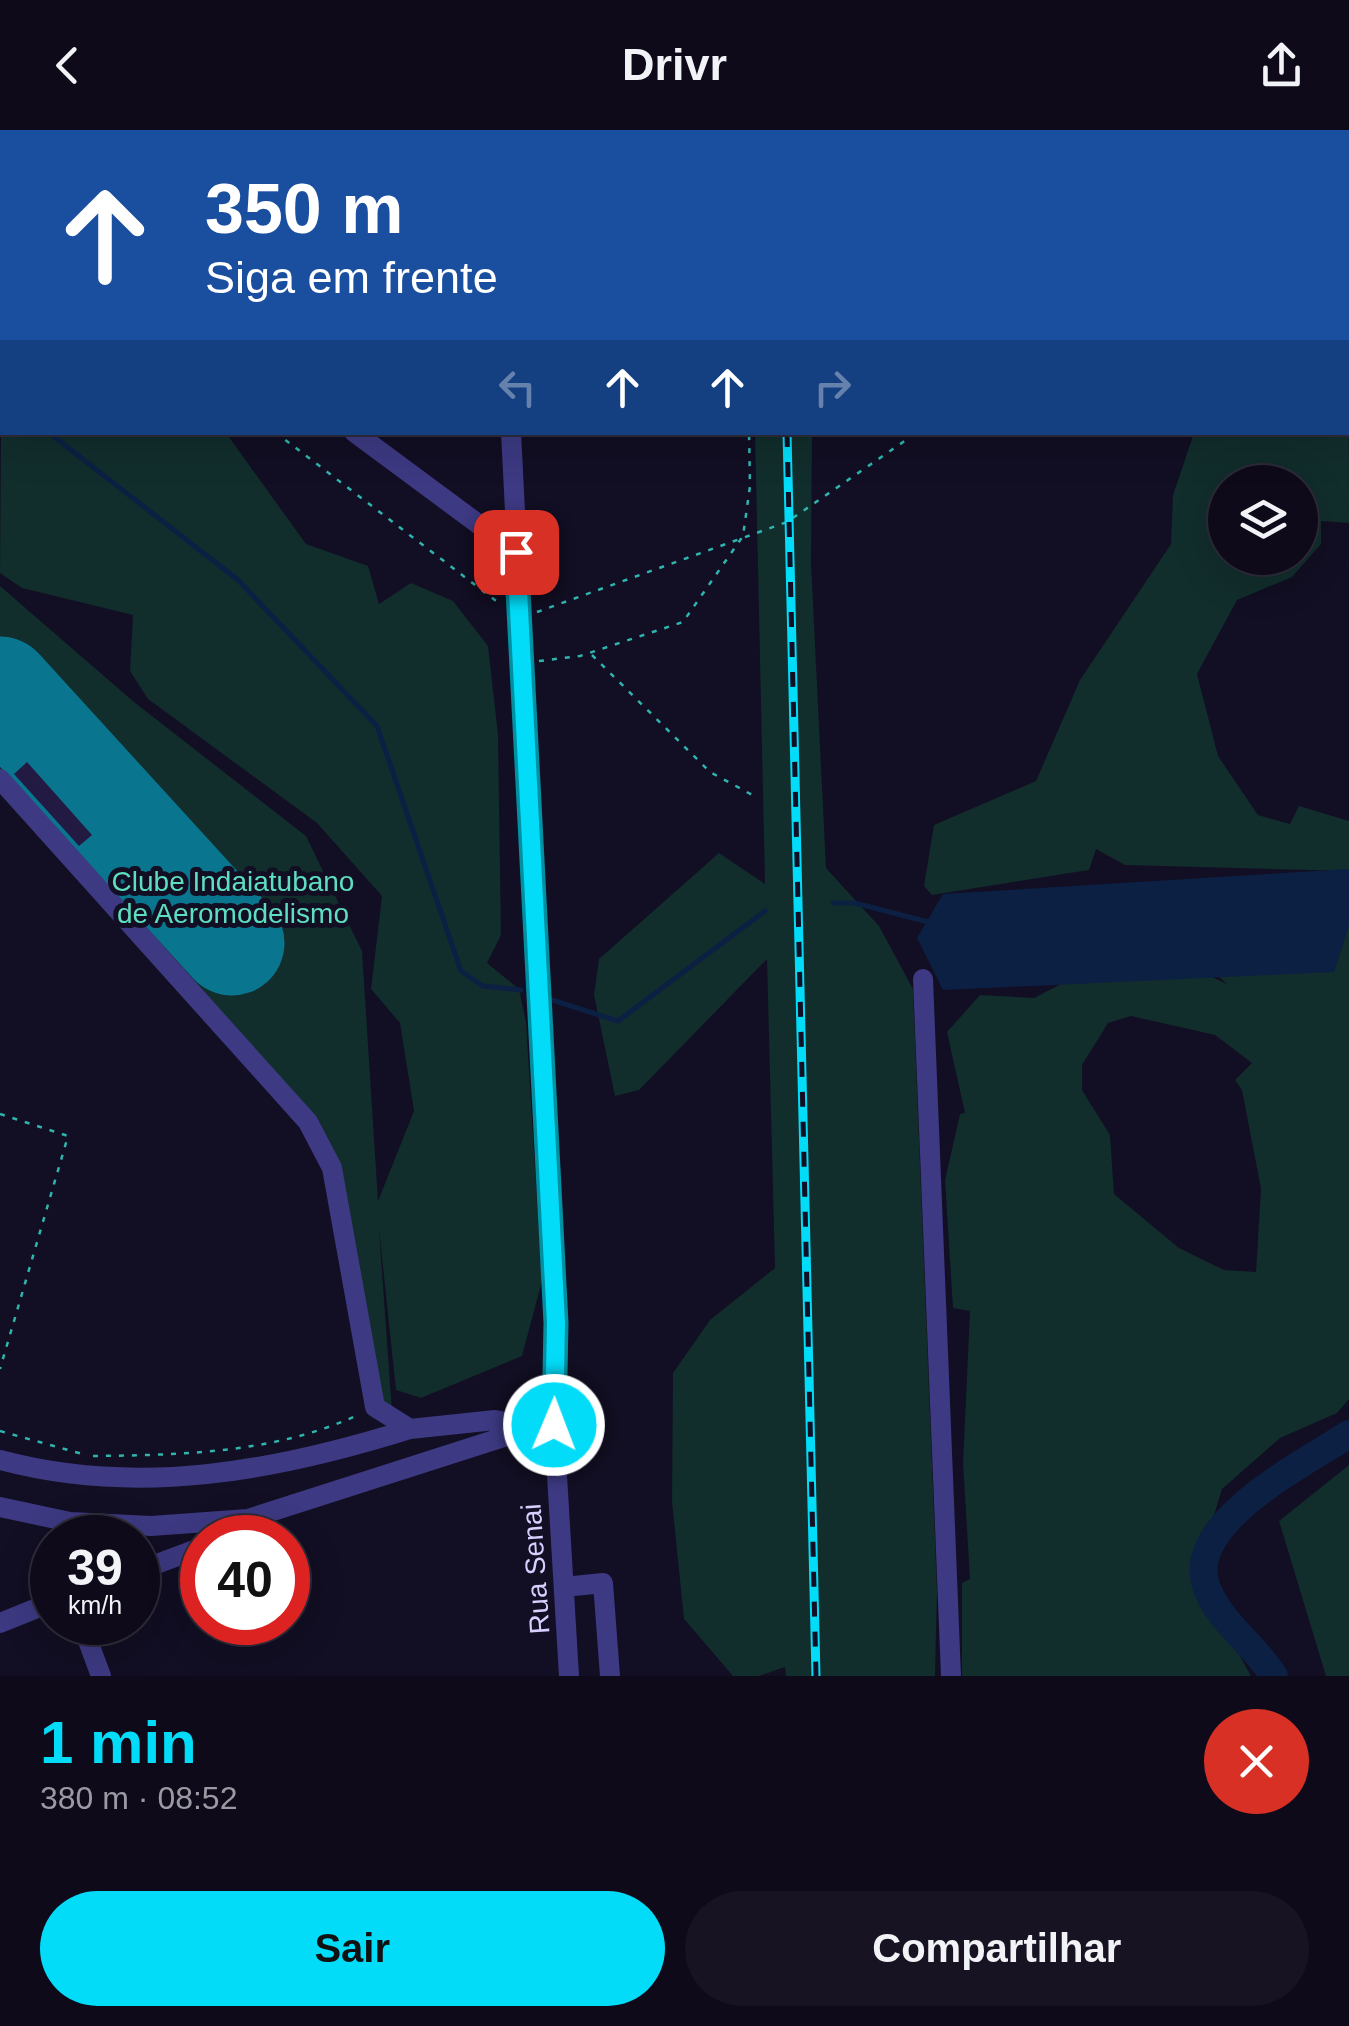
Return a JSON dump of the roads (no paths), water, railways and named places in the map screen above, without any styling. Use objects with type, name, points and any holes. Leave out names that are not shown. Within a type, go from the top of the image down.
[{"type":"street","points":[[358,435],[516,552]]},
{"type":"street","name":"Rua Senai","points":[[510,435],[556,1323],[544,1426],[564,1587],[569,1676]]},
{"type":"street","points":[[0,779],[308,1122],[332,1168],[375,1407],[410,1429]]},
{"type":"street","points":[[922,979],[951,1676]]},
{"type":"street","points":[[0,1460],[103,1478],[179,1480],[344,1450],[410,1429],[495,1420],[544,1426]]},
{"type":"street","points":[[261,1515],[544,1426]]},
{"type":"street","points":[[0,1507],[70,1522],[180,1523]]},
{"type":"street","points":[[564,1587],[603,1583],[610,1676]]},
{"type":"street","points":[[0,1623],[30,1611]]},
{"type":"street","points":[[90,1645],[101,1676]]},
{"type":"water","points":[[1349,869],[1349,926],[1334,972],[943,990],[917,938],[943,894]]},
{"type":"waterway","points":[[52,435],[238,580],[377,726],[461,971],[483,986],[521,990]]},
{"type":"waterway","points":[[833,903],[855,903],[932,923]]},
{"type":"waterway","points":[[549,999],[618,1021],[765,911]]},
{"type":"waterway","points":[[1274,1676],[1217,1608],[1205,1582],[1205,1559],[1232,1515],[1255,1495],[1349,1434]]},
{"type":"railway","points":[[787,435],[816,1676]]},
{"type":"park label","name":"Clube Indaiatubano de Aeromodelismo","points":[[233,897]]}]
